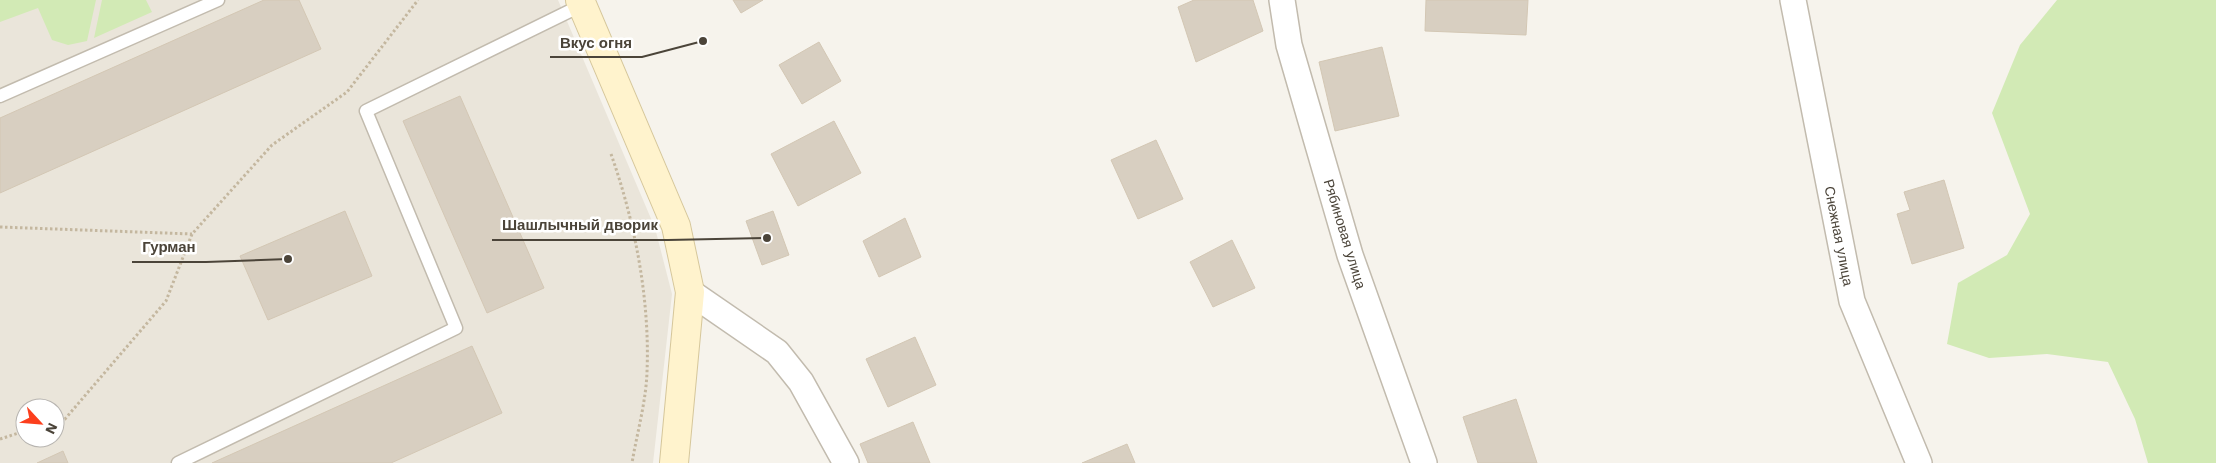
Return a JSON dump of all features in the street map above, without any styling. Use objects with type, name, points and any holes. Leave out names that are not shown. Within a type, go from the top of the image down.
[{"type":"main road","points":[[581,2],[676,226],[690,292],[674,463]]},
{"type":"street","name":"Рябиновая улица","points":[[1282,0],[1289,45],[1350,255],[1424,463]]},
{"type":"street","name":"Снежная улица","points":[[1793,0],[1852,301],[1919,463]]},
{"type":"street","points":[[690,292],[777,352],[801,382],[846,463]]},
{"type":"lane","points":[[0,96],[218,0]]},
{"type":"lane","points":[[178,463],[456,328],[366,111],[581,2]]},
{"type":"path","points":[[65,419],[166,301],[192,234],[272,145],[347,92],[418,0]]},
{"type":"path","points":[[608,145],[621,183],[646,294],[647,373],[632,463]]},
{"type":"path","points":[[0,227],[192,234]]},
{"type":"path","points":[[0,439],[15,434]]},
{"type":"shaded area","points":[[0,0],[558,0],[655,228],[672,294],[653,463],[0,463]]},
{"type":"green space","points":[[0,0],[96,0],[87,41],[68,45],[52,40],[38,8],[0,22]]},
{"type":"green space","points":[[102,0],[146,0],[152,12],[94,38]]},
{"type":"green space","points":[[2057,0],[2216,0],[2216,463],[2148,463],[2135,419],[2108,362],[2047,354],[1989,358],[1947,344],[1958,283],[2007,255],[2030,214],[1992,113],[2020,45]]},
{"type":"building","points":[[264,0],[299,0],[321,49],[0,193],[0,118]]},
{"type":"building","points":[[733,0],[763,0],[741,13]]},
{"type":"building","points":[[1194,0],[1253,0],[1263,31],[1196,62],[1178,7]]},
{"type":"building","points":[[1426,0],[1528,0],[1526,35],[1425,31]]},
{"type":"building","points":[[819,42],[841,81],[802,104],[779,65]]},
{"type":"building","points":[[1382,47],[1399,116],[1335,131],[1319,62]]},
{"type":"building","points":[[460,96],[544,288],[487,313],[403,121]]},
{"type":"building","points":[[834,121],[861,173],[798,206],[771,154]]},
{"type":"building","points":[[1156,140],[1183,199],[1138,219],[1111,160]]},
{"type":"building","points":[[1944,180],[1964,248],[1912,264],[1897,214],[1910,210],[1904,192]]},
{"type":"building","points":[[345,211],[372,276],[268,320],[240,256]]},
{"type":"building","points":[[773,211],[789,255],[762,265],[746,221]]},
{"type":"building","points":[[905,218],[921,257],[879,277],[863,241]]},
{"type":"building","points":[[1232,240],[1255,288],[1213,307],[1190,262]]},
{"type":"building","points":[[915,337],[936,385],[888,407],[866,359]]},
{"type":"building","points":[[472,346],[502,413],[391,463],[212,463]]},
{"type":"building","points":[[1516,399],[1537,463],[1478,463],[1463,417]]},
{"type":"building","points":[[913,422],[930,463],[868,463],[860,444]]},
{"type":"building","points":[[1127,444],[1135,463],[1082,463]]},
{"type":"building","points":[[63,451],[68,463],[37,463]]},
{"type":"place","name":"Вкус огня","points":[[703,41]]},
{"type":"place","name":"Шашлычный дворик","points":[[767,238]]},
{"type":"place","name":"Гурман","points":[[288,259]]}]
